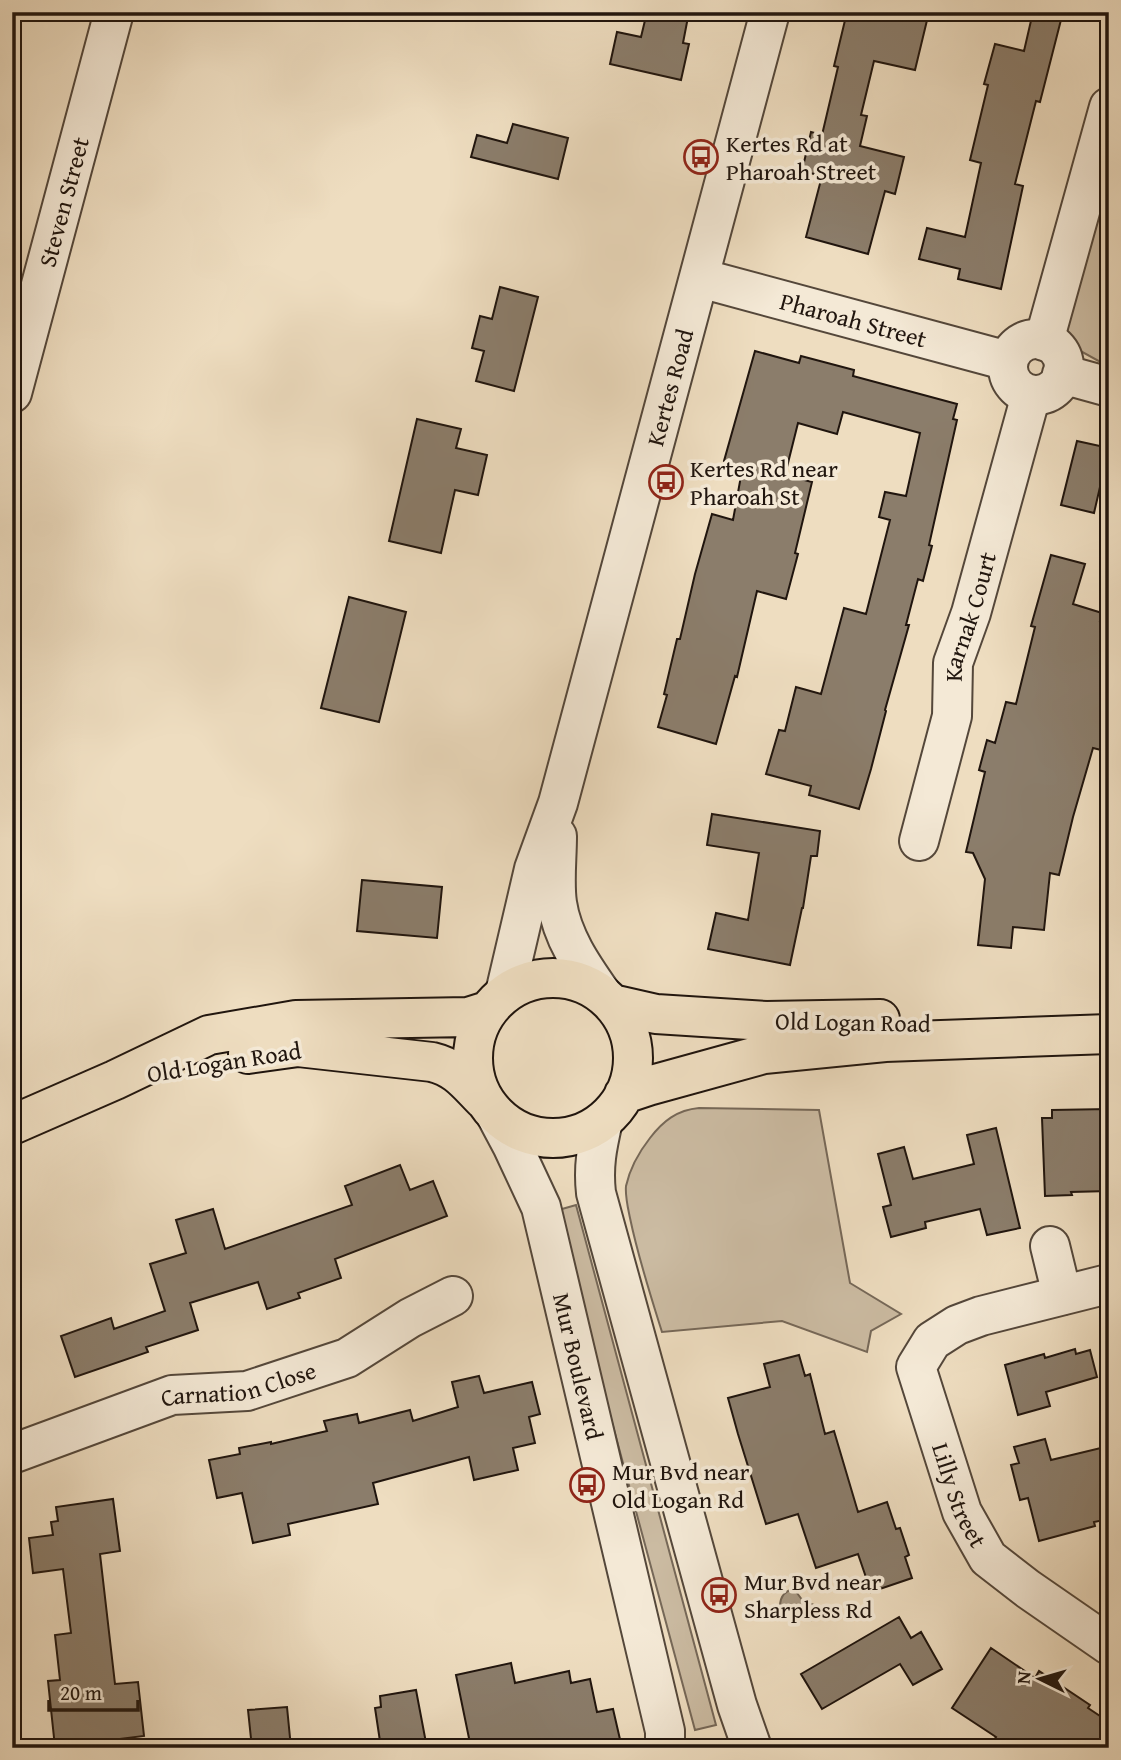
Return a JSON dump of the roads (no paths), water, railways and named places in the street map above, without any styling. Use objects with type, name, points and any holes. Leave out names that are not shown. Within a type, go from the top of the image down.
[{"type":"main road","points":[[553,977],[578,981],[606,998],[625,1024],[632,1046],[632,1071],[613,1107],[581,1133],[556,1138],[531,1135],[513,1128],[491,1108],[475,1080],[472,1056],[476,1032],[496,1002],[528,981],[553,977]]},
{"type":"main road","name":"Old Logan Road","points":[[606,998],[656,1014],[766,1021],[887,1019],[1102,1034]]},
{"type":"main road","name":"Old Logan Road","points":[[12,1125],[209,1035],[296,1020],[468,1017],[496,1002]]},
{"type":"main road","name":"Old Logan Road","points":[[613,1107],[764,1054],[885,1042],[1102,1034]]},
{"type":"main road","name":"Old Logan Road","points":[[115,1080],[218,1058],[298,1047],[442,1065],[458,1074],[491,1108]]},
{"type":"street","name":"Steven Street","points":[[12,393],[114,12]]},
{"type":"street","name":"Kertes Road","points":[[496,1002],[534,869],[558,803],[771,12]]},
{"type":"street","points":[[1044,341],[1109,107]]},
{"type":"street","name":"Pharoah Street","points":[[700,278],[1008,361]]},
{"type":"street","points":[[1029,340],[1044,341],[1052,344],[1062,358],[1062,374],[1051,391],[1031,394],[1017,388],[1012,382],[1008,361],[1022,343],[1029,340]]},
{"type":"street","points":[[1062,374],[1109,387]]},
{"type":"street","name":"Karnak Court","points":[[919,841],[952,716],[953,663],[971,612],[1031,394]]},
{"type":"street","name":"Kertes Road","points":[[558,803],[557,903],[570,943],[580,963],[606,998]]},
{"type":"street","points":[[613,1107],[596,1152],[593,1172],[596,1193],[737,1705],[752,1748]]},
{"type":"street","name":"Mur Boulevard","points":[[491,1108],[541,1207],[665,1731],[665,1748]]},
{"type":"street","points":[[1050,1246],[1062,1295],[1108,1284]]},
{"type":"street","name":"Lilly Street","points":[[1062,1295],[957,1325],[933,1341],[915,1367],[962,1512],[988,1558],[1028,1589],[1108,1642]]},
{"type":"street","name":"Carnation Close","points":[[12,1454],[172,1395],[247,1391],[347,1358],[410,1318],[453,1296]]},
{"type":"place","name":"Kertes Rd at Pharoah Street","points":[[701,157]]},
{"type":"place","name":"Kertes Rd near Pharoah St","points":[[666,482]]},
{"type":"place","name":"Mur Bvd near Old Logan Rd","points":[[587,1485]]},
{"type":"place","name":"Mur Bvd near Sharpless Rd","points":[[719,1595]]}]
